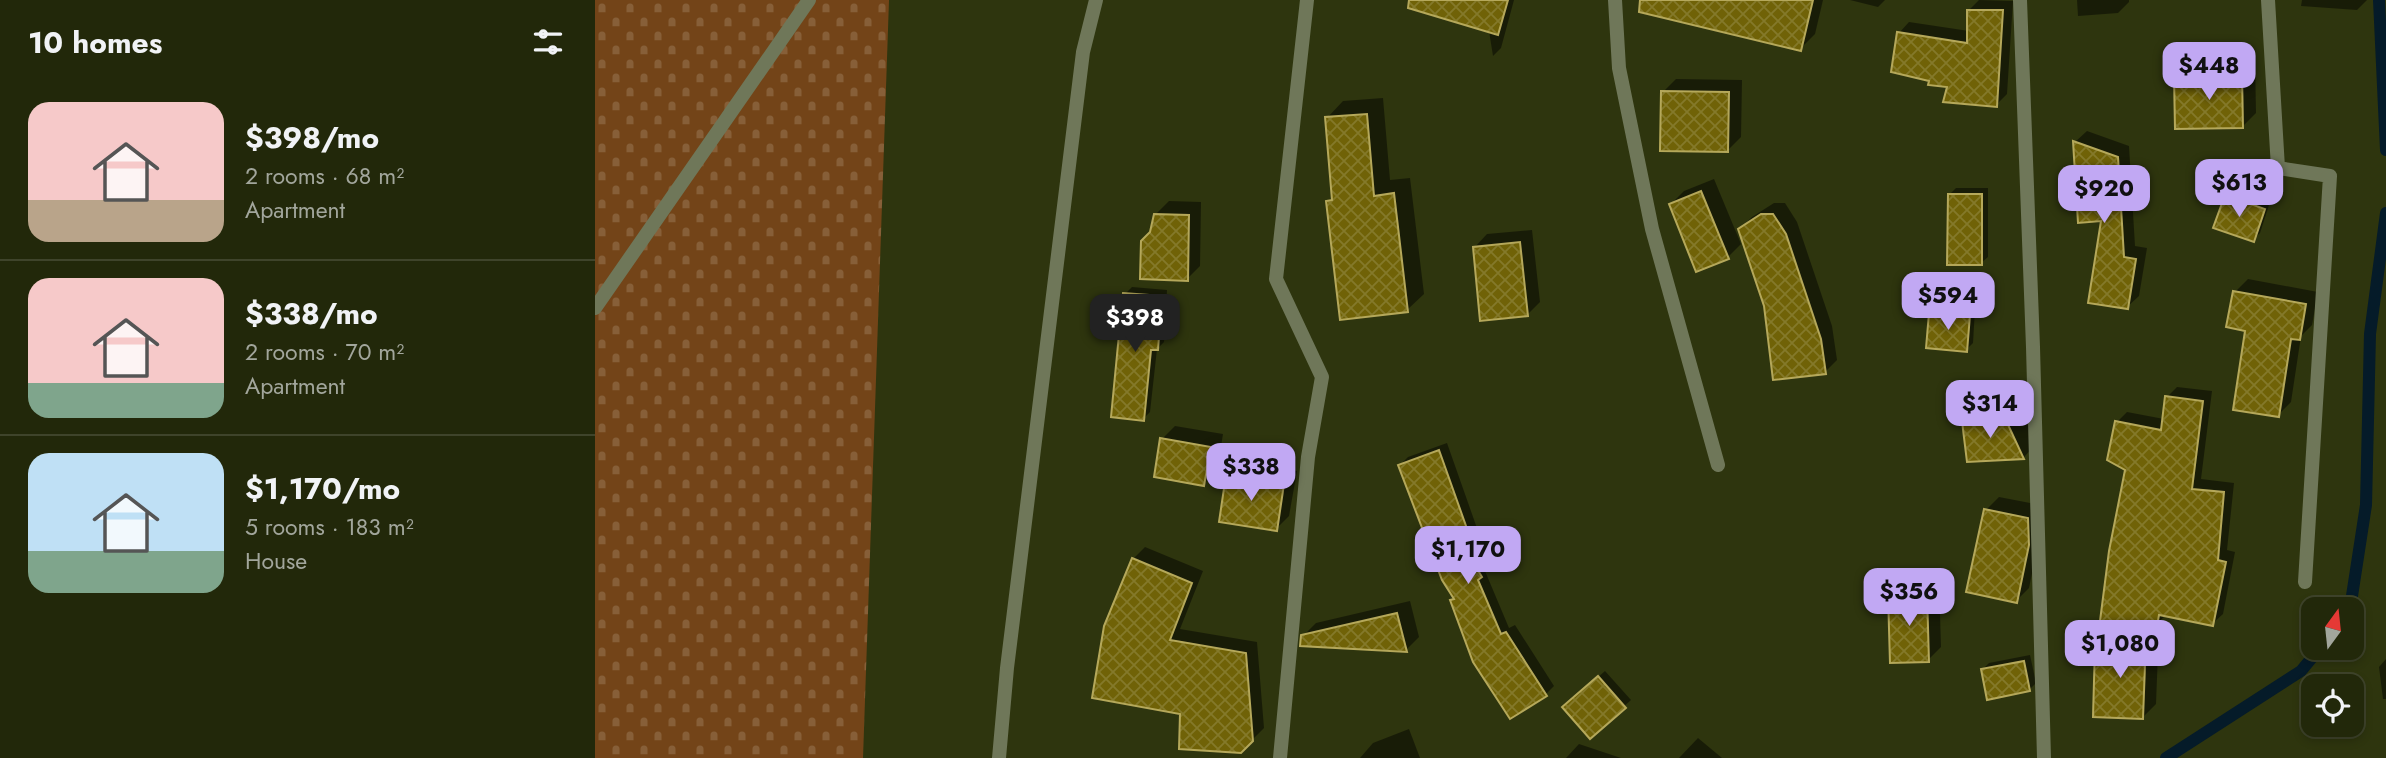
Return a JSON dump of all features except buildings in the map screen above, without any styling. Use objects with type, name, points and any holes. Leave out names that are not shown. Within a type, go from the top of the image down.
[{"type":"street","points":[[595,308],[809,0]]},
{"type":"street","points":[[999,758],[1007,668],[1083,52],[1096,0]]},
{"type":"street","points":[[1280,758],[1308,457],[1322,377],[1276,279],[1307,0]]},
{"type":"street","points":[[1615,0],[1619,68],[1651,229],[1718,465]]},
{"type":"street","points":[[2020,0],[2044,758]]},
{"type":"street","points":[[2269,0],[2278,168],[2330,176],[2305,582]]},
{"type":"green space","points":[[595,0],[889,0],[863,758],[595,758]]},
{"type":"waterway","points":[[2379,0],[2386,150]]},
{"type":"waterway","points":[[2352,597],[2366,505],[2370,334],[2386,213]]},
{"type":"waterway","points":[[2166,758],[2301,671],[2310,660]]}]
